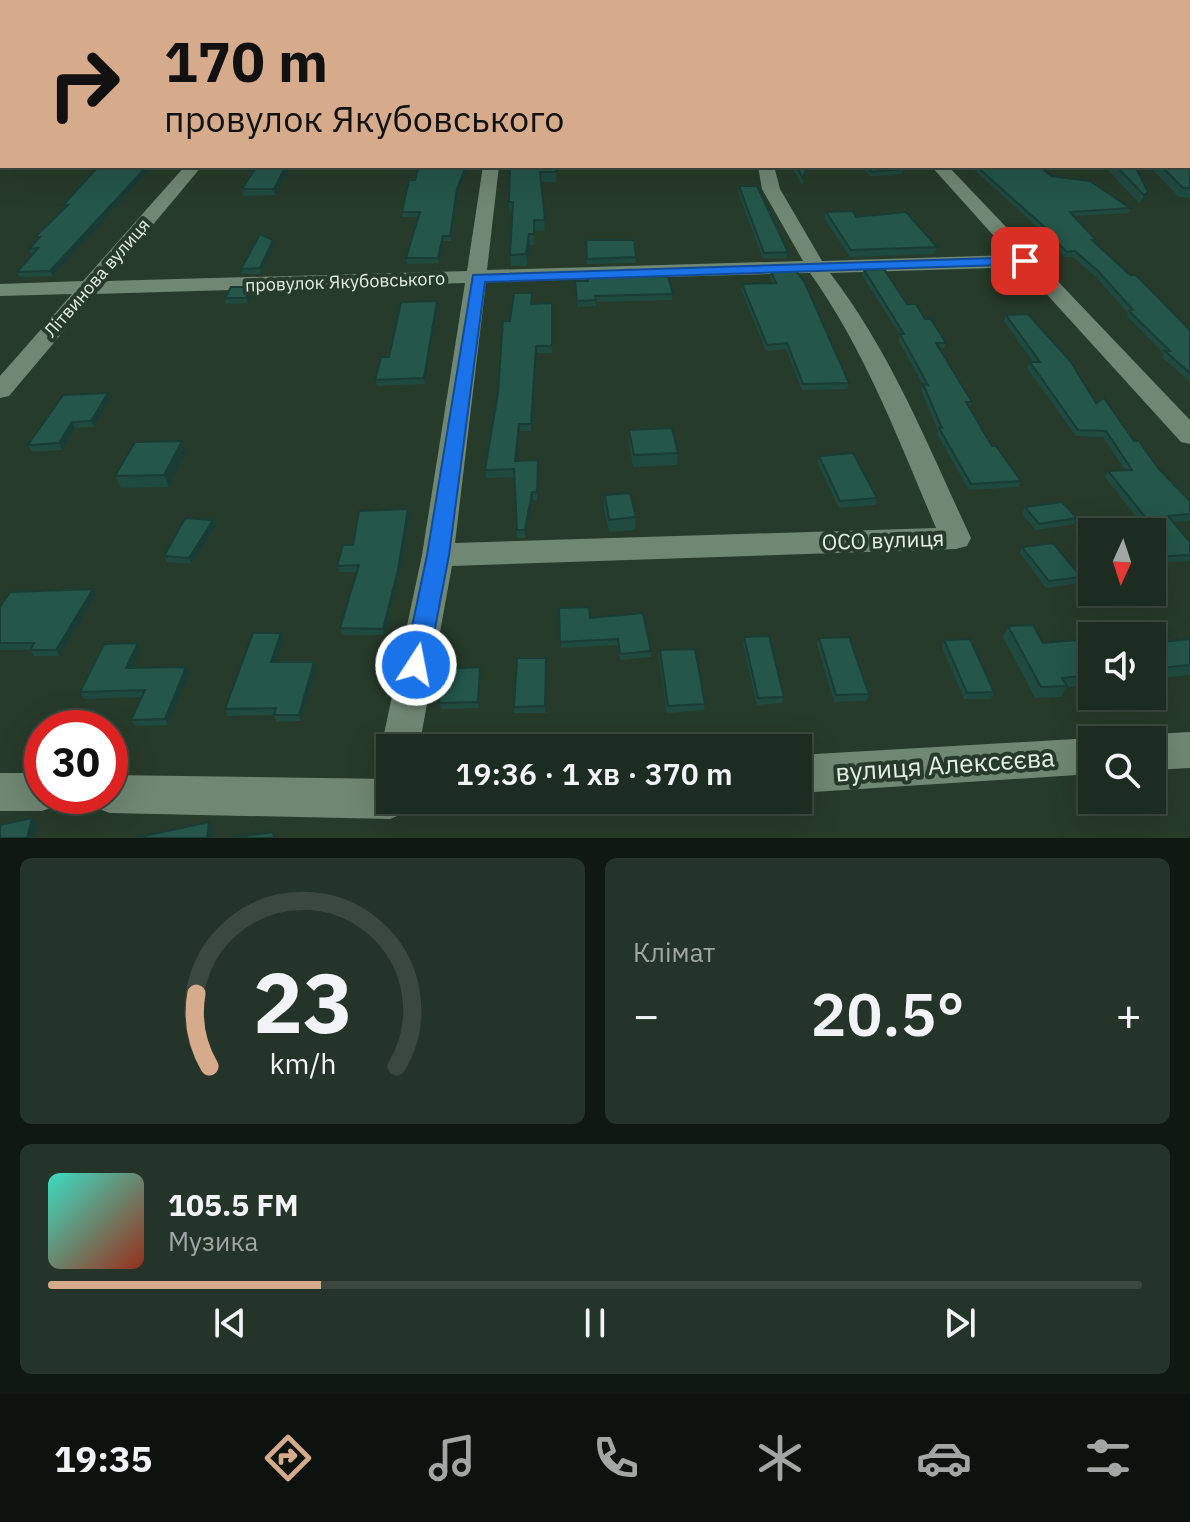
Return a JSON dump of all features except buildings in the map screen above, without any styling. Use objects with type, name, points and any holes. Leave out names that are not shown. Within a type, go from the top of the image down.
[{"type":"street","name":"Літвинова вулиця","points":[[0,391],[192,168]]},
{"type":"street","points":[[403,734],[438,555],[491,168]]},
{"type":"street","name":"ОСО вулиця","points":[[438,555],[956,538],[954,527],[883,377],[840,300],[817,269],[771,189],[766,168]]},
{"type":"street","points":[[941,168],[1190,436]]},
{"type":"street","name":"провулок Якубовського","points":[[0,290],[1025,261]]},
{"type":"street","points":[[1166,751],[1190,750]]},
{"type":"street","name":"вулиця Алексєєва","points":[[812,773],[1078,757]]},
{"type":"street","points":[[0,792],[24,792]]},
{"type":"street","points":[[128,794],[376,798]]},
{"type":"route","points":[[416,665],[438,555],[478,278],[1025,261]]}]
